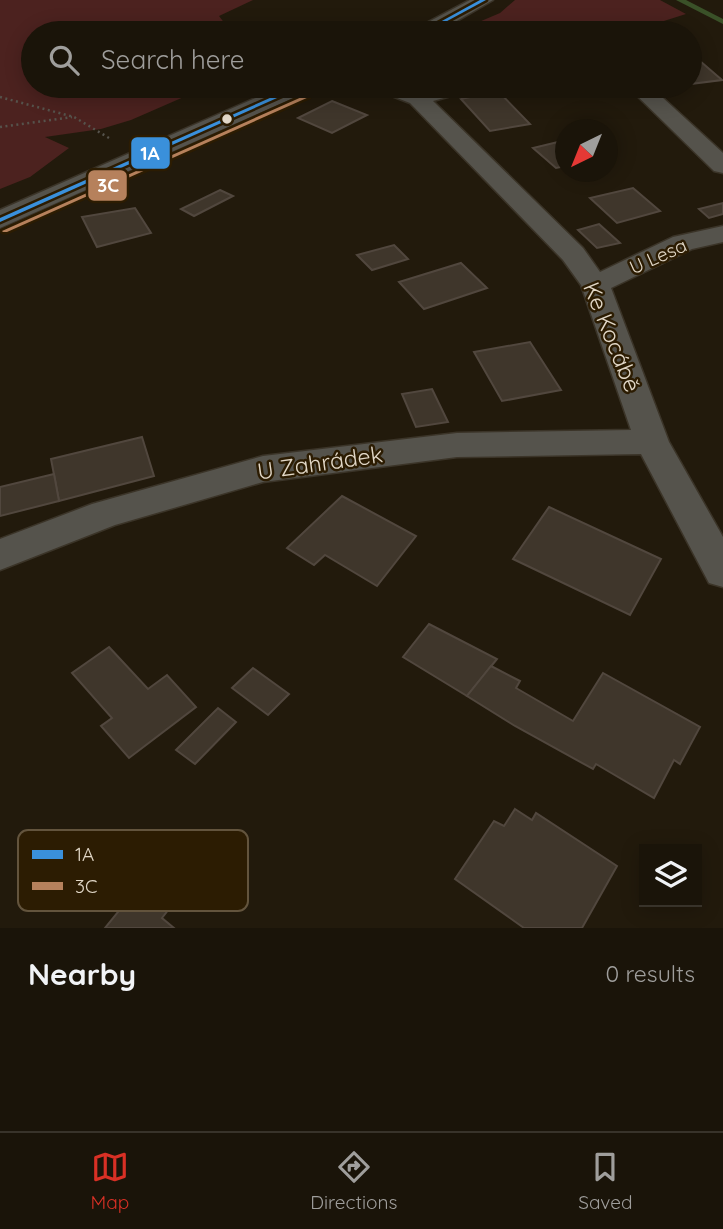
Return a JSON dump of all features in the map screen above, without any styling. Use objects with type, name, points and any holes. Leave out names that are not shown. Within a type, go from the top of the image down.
[{"type":"street","points":[[445,21],[484,0]]},
{"type":"street","points":[[0,220],[273,98]]},
{"type":"street","name":"Ke Kocábě","points":[[418,98],[573,254],[595,285],[652,442],[723,572]]},
{"type":"street","points":[[651,98],[723,166]]},
{"type":"street","name":"U Lesa","points":[[595,285],[683,243],[723,234]]},
{"type":"street","name":"U Zahrádek","points":[[0,555],[106,514],[263,469],[457,445],[652,442]]},
{"type":"path","points":[[0,97],[74,117],[140,156]]},
{"type":"path","points":[[0,127],[74,117]]},
{"type":"shaded area","points":[[0,0],[253,0],[219,16],[223,21],[21,21],[21,98],[181,98],[131,120],[101,129],[45,137],[69,148],[30,177],[0,189]]},
{"type":"shaded area","points":[[515,0],[660,0],[686,14],[664,21],[481,21],[500,13]]},
{"type":"building","points":[[702,63],[722,80],[702,82]]},
{"type":"building","points":[[505,98],[530,124],[490,131],[461,99]]},
{"type":"building","points":[[332,101],[367,115],[332,133],[298,118]]},
{"type":"building","points":[[555,143],[555,167],[533,148]]},
{"type":"building","points":[[633,188],[660,211],[617,223],[590,198]]},
{"type":"building","points":[[220,190],[233,196],[194,216],[181,209]]},
{"type":"building","points":[[723,203],[723,214],[709,218],[699,209]]},
{"type":"building","points":[[135,208],[151,233],[97,247],[82,217]]},
{"type":"building","points":[[599,224],[620,243],[597,248],[578,230]]},
{"type":"building","points":[[394,245],[408,259],[372,270],[357,255]]},
{"type":"building","points":[[461,263],[487,288],[424,309],[399,282]]},
{"type":"building","points":[[530,342],[561,390],[502,401],[474,352]]},
{"type":"building","points":[[432,389],[448,422],[416,427],[402,394]]},
{"type":"building","points":[[142,437],[154,476],[59,501],[51,459]]},
{"type":"building","points":[[54,474],[59,501],[0,516],[0,487]]},
{"type":"building","points":[[342,496],[416,536],[377,586],[325,555],[314,565],[287,548]]},
{"type":"building","points":[[549,507],[661,559],[630,615],[513,559]]},
{"type":"building","points":[[429,624],[497,659],[467,696],[403,657]]},
{"type":"building","points":[[109,647],[148,689],[167,675],[196,707],[129,758],[101,726],[112,718],[72,673]]},
{"type":"building","points":[[491,666],[520,681],[516,688],[573,721],[603,673],[700,727],[680,764],[674,760],[654,798],[596,764],[593,769],[467,696]]},
{"type":"building","points":[[253,668],[289,694],[268,715],[232,688]]},
{"type":"building","points":[[218,708],[236,722],[195,764],[176,750]]},
{"type":"building","points":[[515,809],[532,820],[536,813],[617,866],[582,928],[524,928],[455,879],[494,821],[504,826]]},
{"type":"building","points":[[119,911],[167,911],[162,918],[174,928],[105,928]]},
{"type":"waterway","points":[[680,0],[723,22]]},
{"type":"transit line","name":"1A","points":[[445,21],[484,0]]},
{"type":"transit line","name":"1A","points":[[0,220],[274,98]]},
{"type":"transit line","name":"3C","points":[[5,231],[304,98]]}]
